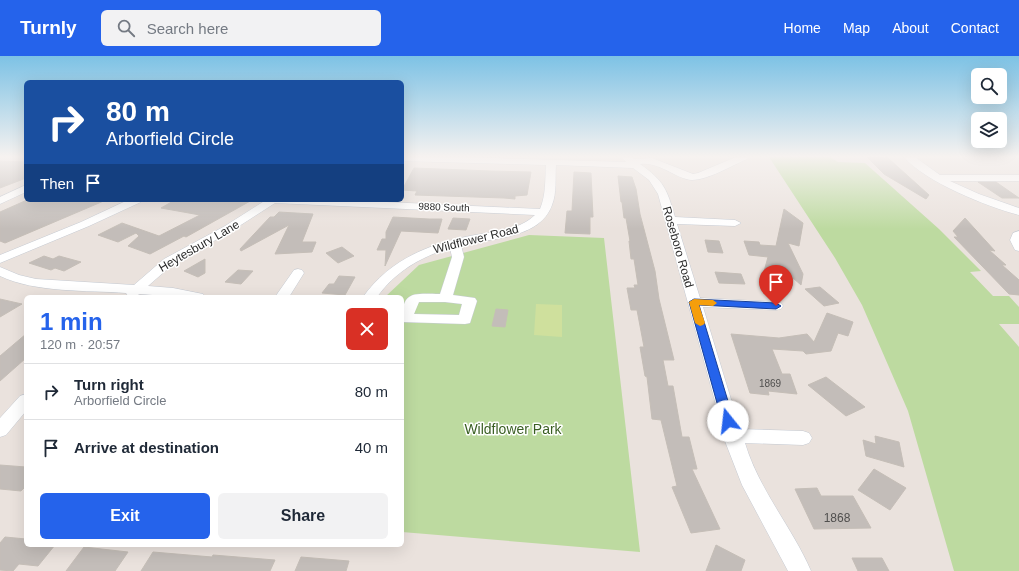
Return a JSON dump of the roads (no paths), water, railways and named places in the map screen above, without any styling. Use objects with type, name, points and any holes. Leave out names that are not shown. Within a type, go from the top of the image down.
[{"type":"street","points":[[544,212],[548,202],[550,181]]},
{"type":"street","name":"Roseboro Road","points":[[655,181],[659,186],[670,220],[732,436],[752,485],[800,571]]},
{"type":"street","points":[[943,181],[960,190],[1019,212]]},
{"type":"street","points":[[0,201],[24,189]]},
{"type":"street","points":[[0,259],[85,224],[133,202]]},
{"type":"street","name":"Heytesbury Lane","points":[[132,293],[168,262],[229,228],[270,202]]},
{"type":"street","name":"9880 South","points":[[318,202],[544,212]]},
{"type":"street","name":"Wildflower Road","points":[[372,295],[391,273],[410,260],[431,250],[454,243],[512,232],[527,226],[544,212]]},
{"type":"street","points":[[670,220],[735,223]]},
{"type":"street","points":[[1019,234],[1017,235],[1016,240],[1019,247]]},
{"type":"street","points":[[445,298],[458,257],[458,252],[454,243]]},
{"type":"street","points":[[0,271],[15,278],[36,283],[132,293],[173,292],[188,295]]},
{"type":"street","points":[[283,295],[298,273]]},
{"type":"street","points":[[416,298],[445,298],[470,301],[465,320],[462,321],[404,318],[412,301],[416,298]]},
{"type":"street","points":[[694,302],[776,306]]},
{"type":"street","points":[[0,430],[19,416],[24,405]]},
{"type":"street","points":[[732,436],[803,438]]},
{"type":"park label","name":"Wildflower Park","points":[[513,429]]}]
